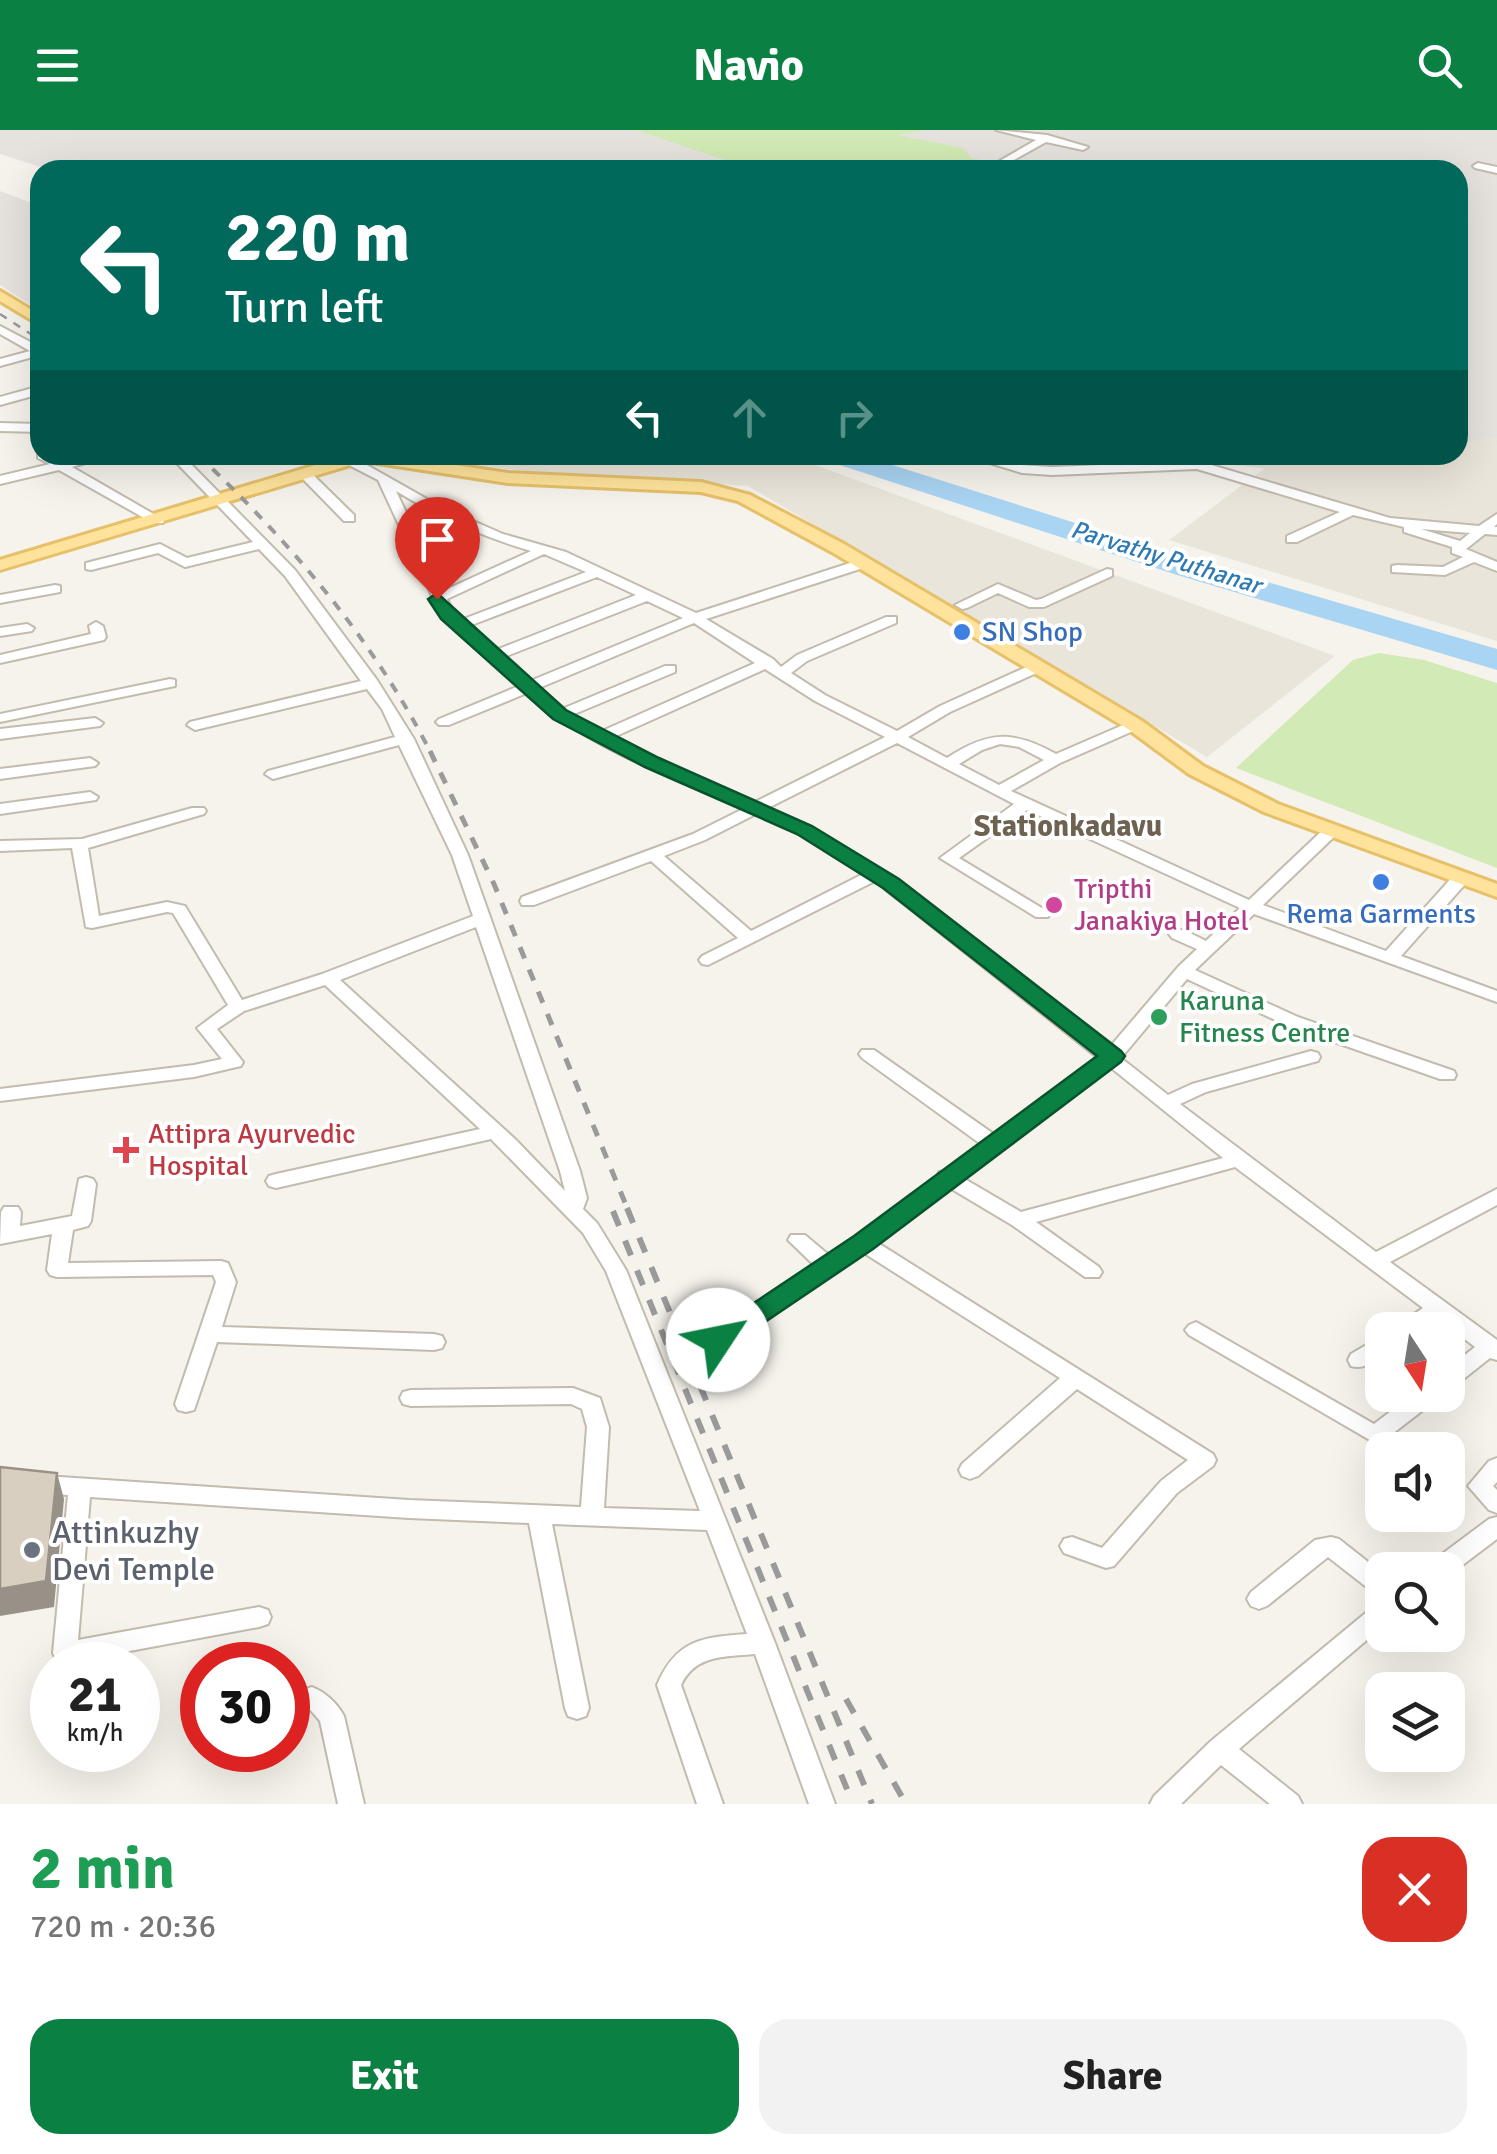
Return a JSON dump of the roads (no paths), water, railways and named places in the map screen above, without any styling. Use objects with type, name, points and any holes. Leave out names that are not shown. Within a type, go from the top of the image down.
[{"type":"main road","points":[[0,295],[30,314]]},
{"type":"main road","points":[[0,565],[224,501],[332,465]]},
{"type":"main road","points":[[420,465],[508,478],[724,492],[759,504],[1134,724],[1196,770],[1270,808],[1497,891]]},
{"type":"street","points":[[1000,130],[1084,147]]},
{"type":"street","points":[[1008,160],[1060,130]]},
{"type":"street","points":[[1478,166],[1497,170]]},
{"type":"street","points":[[3,333],[30,347]]},
{"type":"street","points":[[0,363],[30,355]]},
{"type":"street","points":[[0,401],[30,393]]},
{"type":"street","points":[[0,427],[30,428]]},
{"type":"street","points":[[4,475],[64,465]]},
{"type":"street","points":[[186,465],[263,544],[372,683],[406,740],[460,855],[479,920],[512,999],[570,1172],[577,1198],[573,1210]]},
{"type":"street","points":[[369,465],[436,510],[498,538],[545,549],[695,618],[782,672],[999,791],[1251,907],[1497,997]]},
{"type":"street","points":[[1007,465],[1052,471],[1198,465],[1461,546]]},
{"type":"street","points":[[60,466],[158,520]]},
{"type":"street","points":[[306,474],[349,518]]},
{"type":"street","points":[[383,478],[437,599],[560,714],[601,737],[805,830],[876,874],[1113,1056],[1238,1160],[1493,1349],[1465,1368]]},
{"type":"street","points":[[1292,539],[1352,512]]},
{"type":"street","points":[[1389,522],[1493,526]]},
{"type":"street","points":[[1493,526],[1461,546],[1458,552],[1497,567]]},
{"type":"street","points":[[91,566],[156,548],[186,562],[263,544]]},
{"type":"street","points":[[437,599],[545,549]]},
{"type":"street","points":[[1397,569],[1445,570],[1472,558]]},
{"type":"street","points":[[444,722],[695,618],[861,564]]},
{"type":"street","points":[[962,605],[998,588],[1034,604],[1044,603],[1107,572]]},
{"type":"street","points":[[460,624],[596,574]]},
{"type":"street","points":[[0,599],[54,588]]},
{"type":"street","points":[[496,655],[644,597]]},
{"type":"street","points":[[782,672],[802,658],[891,620]]},
{"type":"street","points":[[0,660],[99,637],[96,626]]},
{"type":"street","points":[[0,632],[26,628]]},
{"type":"street","points":[[601,737],[768,662]]},
{"type":"street","points":[[528,901],[654,856],[758,809],[945,709],[1038,667]]},
{"type":"street","points":[[560,714],[670,669]]},
{"type":"street","points":[[0,718],[170,683]]},
{"type":"street","points":[[195,725],[372,683]]},
{"type":"street","points":[[0,734],[95,723]]},
{"type":"street","points":[[999,791],[1134,724]]},
{"type":"street","points":[[948,764],[984,740],[1010,738],[1055,760]]},
{"type":"street","points":[[273,774],[406,740]]},
{"type":"street","points":[[0,774],[90,763]]},
{"type":"street","points":[[0,809],[90,797]]},
{"type":"street","points":[[1026,802],[948,858],[1042,912]]},
{"type":"street","points":[[0,846],[71,842],[79,845],[198,811]]},
{"type":"street","points":[[718,1340],[864,1243],[946,1177],[1113,1056],[1184,972],[1332,830]]},
{"type":"street","points":[[79,845],[88,920],[100,923],[167,907],[179,910],[238,1008]]},
{"type":"street","points":[[654,856],[750,939]]},
{"type":"street","points":[[708,960],[876,874]]},
{"type":"street","points":[[1389,958],[1461,878]]},
{"type":"street","points":[[0,1094],[194,1072],[234,1062],[206,1028],[238,1008],[479,920]]},
{"type":"street","points":[[1178,934],[1208,948]]},
{"type":"street","points":[[1184,972],[1292,1021],[1447,1075]]},
{"type":"street","points":[[328,978],[495,1132],[573,1210],[616,1270],[822,1804]]},
{"type":"street","points":[[868,1054],[994,1144]]},
{"type":"street","points":[[1168,1102],[1199,1088],[1310,1056]]},
{"type":"street","points":[[276,1181],[495,1132]]},
{"type":"street","points":[[1019,1220],[1238,1160]]},
{"type":"street","points":[[946,1177],[1019,1220],[1092,1272]]},
{"type":"street","points":[[11,1212],[5,1236],[81,1221],[86,1184]]},
{"type":"street","points":[[1377,1260],[1497,1196]]},
{"type":"street","points":[[64,1225],[57,1270],[220,1268],[226,1282],[186,1404]]},
{"type":"street","points":[[798,1240],[829,1266]]},
{"type":"street","points":[[864,1243],[1205,1460],[1168,1487],[1106,1559],[1072,1546]]},
{"type":"street","points":[[1433,1312],[1439,1308]]},
{"type":"street","points":[[1196,1330],[1375,1435],[1405,1412]]},
{"type":"street","points":[[209,1334],[434,1342]]},
{"type":"street","points":[[1359,1360],[1365,1356]]},
{"type":"street","points":[[970,1470],[1076,1378]]},
{"type":"street","points":[[410,1398],[574,1396],[592,1404],[598,1427],[592,1517]]},
{"type":"street","points":[[1497,1467],[1479,1486],[1497,1504]]},
{"type":"street","points":[[0,1482],[539,1516],[715,1521]]},
{"type":"street","points":[[80,1486],[65,1654],[259,1617]]},
{"type":"street","points":[[539,1516],[576,1708]]},
{"type":"street","points":[[1462,1552],[1497,1526]]},
{"type":"street","points":[[1259,1600],[1323,1547],[1331,1546],[1365,1573]]},
{"type":"street","points":[[1162,1804],[1220,1749],[1365,1627]]},
{"type":"street","points":[[710,1804],[669,1685],[679,1659],[696,1651],[763,1643]]},
{"type":"street","points":[[312,1698],[331,1716],[352,1804]]},
{"type":"street","points":[[1220,1749],[1289,1804]]},
{"type":"water","name":"Parvathy Puthanar","points":[[840,465],[893,465],[1192,560],[1497,649],[1497,670],[1174,574]]},
{"type":"railway","points":[[0,314],[30,334]]},
{"type":"railway","points":[[208,465],[328,594],[383,670],[431,752]]},
{"type":"railway","points":[[431,752],[494,884],[628,1210]]},
{"type":"railway","points":[[627,1208],[872,1804]]},
{"type":"railway","points":[[613,1211],[853,1804]]},
{"type":"railway","points":[[846,1699],[906,1804]]},
{"type":"place","name":"SN Shop","points":[[962,632]]},
{"type":"place","name":"Rema Garments","points":[[1381,882]]},
{"type":"place","name":"Tripthi Janakiya Hotel","points":[[1054,905]]},
{"type":"place","name":"Karuna Fitness Centre","points":[[1159,1017]]},
{"type":"place","name":"Attipra Ayurvedic Hospital","points":[[126,1150]]},
{"type":"place","name":"Attinkuzhy Devi Temple","points":[[32,1550]]},
{"type":"district","name":"Stationkadavu","points":[[1068,826]]}]
